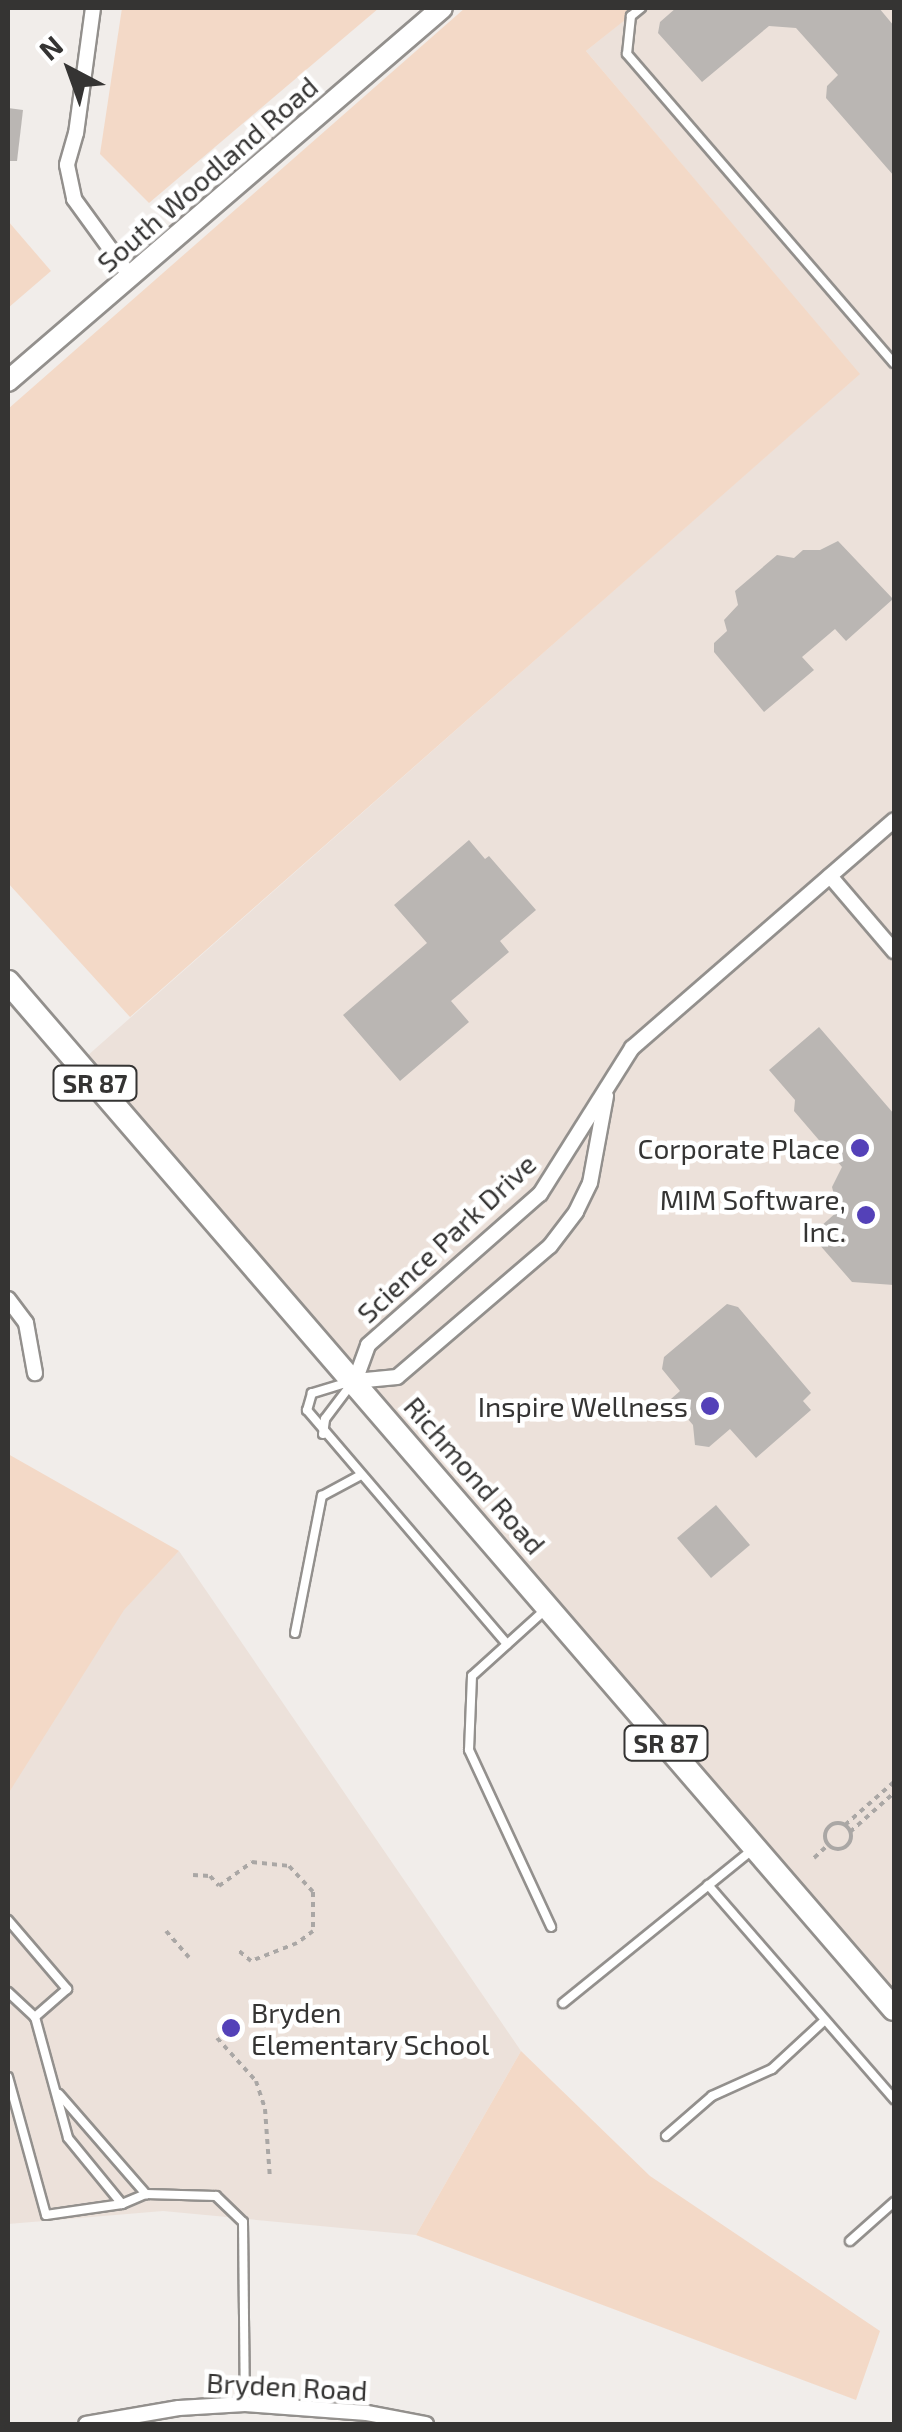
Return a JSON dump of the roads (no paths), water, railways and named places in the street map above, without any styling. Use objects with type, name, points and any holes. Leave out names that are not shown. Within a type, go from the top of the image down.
[{"type":"main road","name":"Richmond Road","points":[[8,982],[894,2009]]},
{"type":"street","points":[[93,8],[76,134],[66,165],[74,199],[130,276]]},
{"type":"street","name":"South Woodland Road","points":[[8,381],[442,8]]},
{"type":"street","name":"Science Park Drive","points":[[606,1096],[590,1183],[576,1212],[550,1246],[398,1377],[354,1381],[368,1345],[540,1194],[606,1096],[632,1048],[894,820]]},
{"type":"street","points":[[830,876],[894,951]]},
{"type":"street","points":[[8,1299],[26,1323],[35,1372]]},
{"type":"street","name":"Bryden Road","points":[[86,2424],[179,2408],[244,2404],[367,2412],[426,2424]]},
{"type":"lane","points":[[641,8],[631,16],[627,54],[894,363]]},
{"type":"lane","points":[[354,1381],[312,1393],[307,1410],[323,1434],[507,1644]]},
{"type":"lane","points":[[323,1434],[325,1419],[354,1381]]},
{"type":"lane","points":[[295,1632],[322,1496],[361,1476]]},
{"type":"lane","points":[[548,1607],[472,1676],[469,1750],[552,1927]]},
{"type":"lane","points":[[564,2004],[755,1847]]},
{"type":"lane","points":[[708,1885],[894,2099]]},
{"type":"lane","points":[[8,1920],[67,1989],[35,2017]]},
{"type":"lane","points":[[8,1992],[35,2017],[68,2138],[122,2204]]},
{"type":"lane","points":[[666,2136],[712,2096],[772,2069],[825,2020]]},
{"type":"lane","points":[[8,2077],[46,2215],[122,2204],[146,2194],[216,2196],[243,2222],[244,2404]]},
{"type":"lane","points":[[56,2091],[146,2194]]},
{"type":"lane","points":[[850,2241],[894,2202]]},
{"type":"place","name":"Corporate Place","points":[[860,1148]]},
{"type":"place","name":"MIM Software, Inc.","points":[[866,1215]]},
{"type":"place","name":"Inspire Wellness","points":[[710,1406]]},
{"type":"place","name":"Bryden Elementary School","points":[[231,2028]]}]
